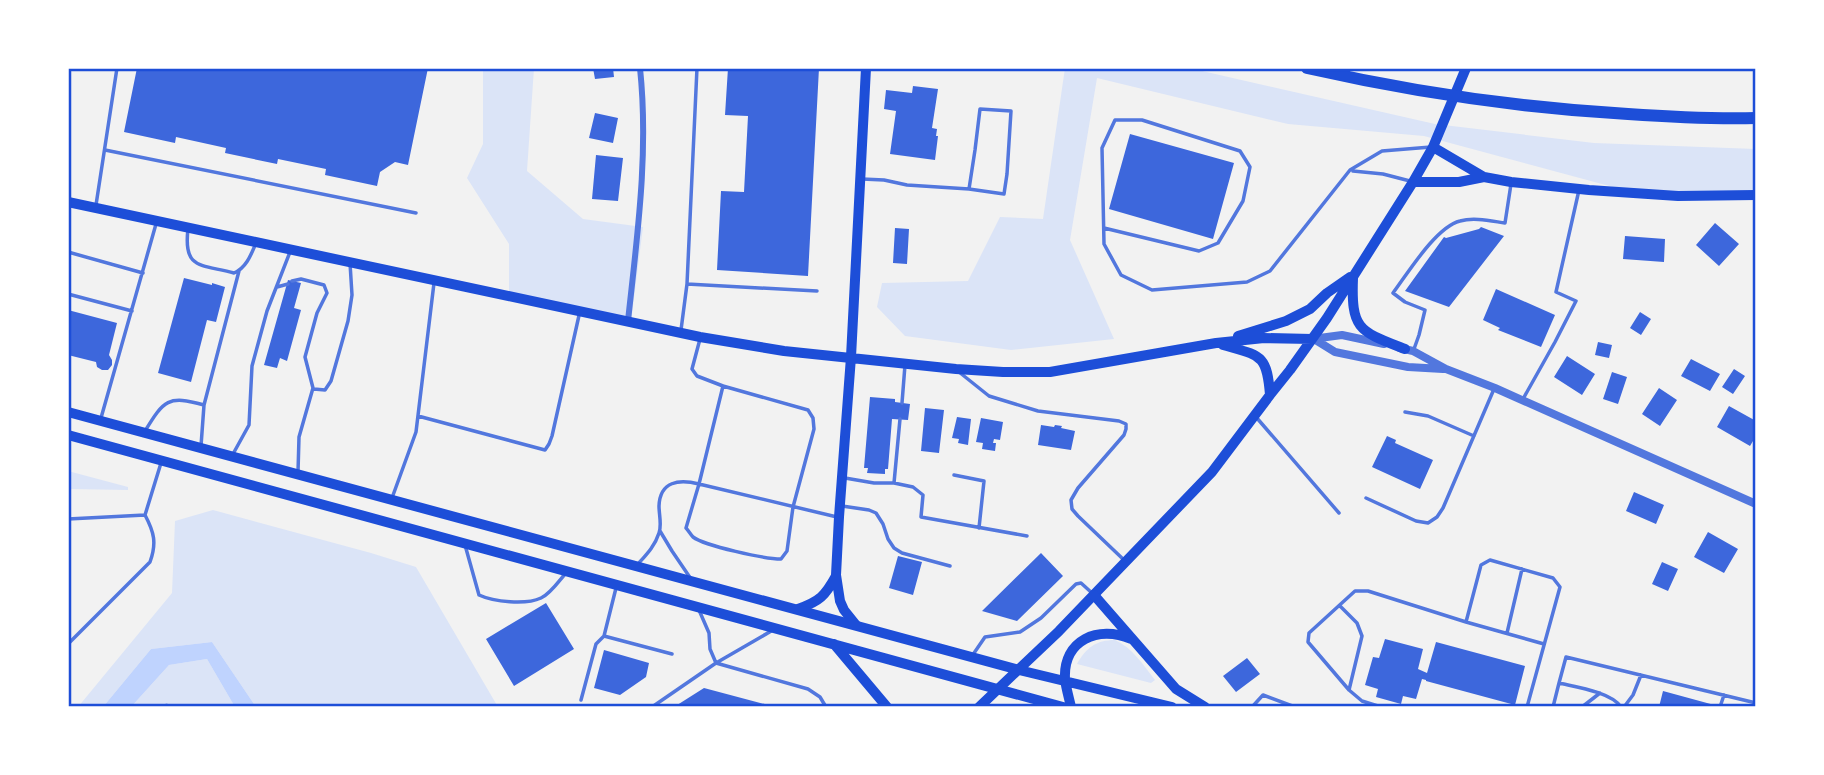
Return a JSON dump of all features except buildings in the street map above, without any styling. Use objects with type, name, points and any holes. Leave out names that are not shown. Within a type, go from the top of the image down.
[{"type":"highway","points":[[1307,68],[1391,86],[1479,100],[1594,112],[1695,118],[1756,118]]},
{"type":"highway","points":[[68,412],[1019,670],[1172,707]]},
{"type":"highway","points":[[68,435],[997,689],[1032,702],[1063,707]]},
{"type":"highway","points":[[1094,595],[1176,689],[1205,707]]},
{"type":"highway","points":[[1071,707],[1065,680],[1067,664],[1079,642],[1087,637],[1105,633],[1133,640]]},
{"type":"highway","points":[[834,644],[887,707]]},
{"type":"main road","points":[[856,625],[840,601],[836,575],[866,68]]},
{"type":"main road","points":[[979,707],[1094,595],[1212,472],[1255,416],[1312,338],[1413,182],[1433,147],[1466,68]]},
{"type":"main road","points":[[1433,147],[1484,177]]},
{"type":"main road","points":[[1413,182],[1459,182],[1484,177],[1579,189],[1678,195],[1756,195]]},
{"type":"main road","points":[[68,202],[700,337],[784,351],[956,369],[1050,372],[1216,343],[1264,338],[1312,338]]},
{"type":"main road","points":[[1353,275],[1352,303],[1356,321],[1370,335],[1409,350]]},
{"type":"main road","points":[[1216,343],[1286,321],[1310,309],[1326,293],[1353,275]]},
{"type":"main road","points":[[1216,343],[1249,352],[1259,358],[1266,366],[1270,395]]},
{"type":"main road","points":[[798,609],[818,601],[825,595],[836,575]]},
{"type":"street","points":[[628,321],[643,176],[644,126],[640,68]]},
{"type":"street","points":[[1312,338],[1342,335],[1409,350],[1446,369],[1756,504]]},
{"type":"street","points":[[1312,338],[1335,352],[1408,367],[1446,369]]},
{"type":"lane","points":[[96,207],[117,68]]},
{"type":"lane","points":[[681,332],[687,284],[697,68]]},
{"type":"lane","points":[[860,178],[907,186],[969,189],[1004,194],[1011,111],[980,109],[969,189]]},
{"type":"lane","points":[[1104,228],[1199,251],[1218,243],[1243,201],[1250,167],[1240,150],[1142,120],[1115,120],[1102,148],[1104,244],[1121,275],[1152,290],[1247,282],[1270,271],[1350,170],[1382,151],[1433,147]]},
{"type":"lane","points":[[105,150],[416,213]]},
{"type":"lane","points":[[1350,170],[1383,174],[1413,182]]},
{"type":"lane","points":[[1409,350],[1419,335],[1425,310],[1405,302],[1393,293],[1440,232],[1460,220],[1504,223],[1511,181]]},
{"type":"lane","points":[[1522,400],[1576,301],[1556,292],[1579,189]]},
{"type":"lane","points":[[101,420],[157,220]]},
{"type":"lane","points":[[188,227],[186,245],[191,259],[234,273],[239,271]]},
{"type":"lane","points":[[201,448],[204,405],[239,271],[257,242]]},
{"type":"lane","points":[[233,456],[249,425],[252,366],[267,311],[291,249]]},
{"type":"lane","points":[[68,252],[143,273]]},
{"type":"lane","points":[[313,388],[325,390],[331,382],[348,321],[352,295],[350,261]]},
{"type":"lane","points":[[277,288],[301,279],[324,285],[327,293],[317,313],[305,357],[313,388],[299,437],[298,474]]},
{"type":"lane","points":[[391,499],[416,432],[435,279]]},
{"type":"lane","points":[[687,284],[817,291]]},
{"type":"lane","points":[[68,294],[132,311]]},
{"type":"lane","points":[[418,416],[545,450],[552,436],[581,311]]},
{"type":"lane","points":[[700,337],[692,369],[697,376],[808,410],[813,418],[814,429],[793,507],[787,551],[781,559],[769,559],[692,537],[686,528],[723,386]]},
{"type":"lane","points":[[902,403],[905,363]]},
{"type":"lane","points":[[956,369],[989,396],[1038,411],[1126,424],[1124,436],[1078,488],[1071,500],[1072,509],[1078,516],[1126,561]]},
{"type":"lane","points":[[1366,498],[1416,521],[1428,523],[1437,517],[1494,388]]},
{"type":"lane","points":[[144,432],[166,403],[187,400],[204,405]]},
{"type":"lane","points":[[1405,412],[1429,416],[1474,436]]},
{"type":"lane","points":[[1255,416],[1339,513]]},
{"type":"lane","points":[[894,483],[900,419]]},
{"type":"lane","points":[[68,644],[150,562],[154,546],[153,531],[145,515],[162,461]]},
{"type":"lane","points":[[954,475],[984,481],[979,528]]},
{"type":"lane","points":[[842,477],[914,486],[923,495],[921,517],[1027,536]]},
{"type":"lane","points":[[693,581],[660,531],[659,503],[664,489],[673,482],[685,480],[793,507],[839,512],[869,510],[876,513],[894,548],[950,566]]},
{"type":"lane","points":[[68,519],[145,515]]},
{"type":"lane","points":[[636,566],[653,545],[660,531]]},
{"type":"lane","points":[[464,543],[480,595],[492,601],[519,602],[542,598],[567,572]]},
{"type":"lane","points":[[1466,622],[1481,565],[1490,560],[1553,578],[1560,587],[1527,707]]},
{"type":"lane","points":[[1507,634],[1522,569]]},
{"type":"lane","points":[[972,657],[985,637],[1020,632],[1041,618],[1076,584],[1081,583],[1094,595]]},
{"type":"lane","points":[[581,700],[596,644],[604,636],[616,586]]},
{"type":"lane","points":[[1381,707],[1362,701],[1349,690],[1308,642],[1309,633],[1356,592],[1368,591],[1544,645]]},
{"type":"lane","points":[[1340,606],[1357,623],[1362,636],[1349,690]]},
{"type":"lane","points":[[698,608],[709,633],[710,649],[716,663]]},
{"type":"lane","points":[[652,707],[716,663],[776,629]]},
{"type":"lane","points":[[604,636],[672,654]]},
{"type":"lane","points":[[1553,707],[1566,657],[1756,703]]},
{"type":"lane","points":[[716,663],[808,689],[820,696],[826,707]]},
{"type":"lane","points":[[1559,683],[1600,693],[1616,700],[1622,707],[1633,695],[1641,675]]},
{"type":"lane","points":[[1582,707],[1600,693]]},
{"type":"lane","points":[[1252,707],[1263,695],[1296,707]]},
{"type":"lane","points":[[1720,707],[1724,695]]},
{"type":"path","points":[[162,707],[183,707]]},
{"type":"shaded area","points":[[483,68],[534,68],[527,171],[583,219],[643,227],[631,322],[509,295],[509,244],[467,178],[483,144]]},
{"type":"shaded area","points":[[1065,68],[1189,68],[1435,124],[1594,143],[1756,149],[1756,191],[1639,194],[1424,136],[1288,124],[1097,78],[1070,240],[1114,339],[1011,350],[905,336],[877,307],[882,283],[968,281],[1000,217],[1043,219]]},
{"type":"shaded area","points":[[68,471],[128,487],[128,490],[68,489]]},
{"type":"shaded area","points":[[213,510],[416,567],[498,707],[256,707],[212,642],[151,649],[103,707],[78,707],[172,593],[175,521]]},
{"type":"shaded area","points":[[1115,640],[1132,652],[1155,680],[1151,683],[1077,664],[1092,646]]},
{"type":"shaded area","points":[[207,659],[235,707],[131,707],[169,665]]},
{"type":"water","points":[[212,642],[256,707],[235,707],[207,659],[169,665],[131,707],[103,707],[151,649]]}]
